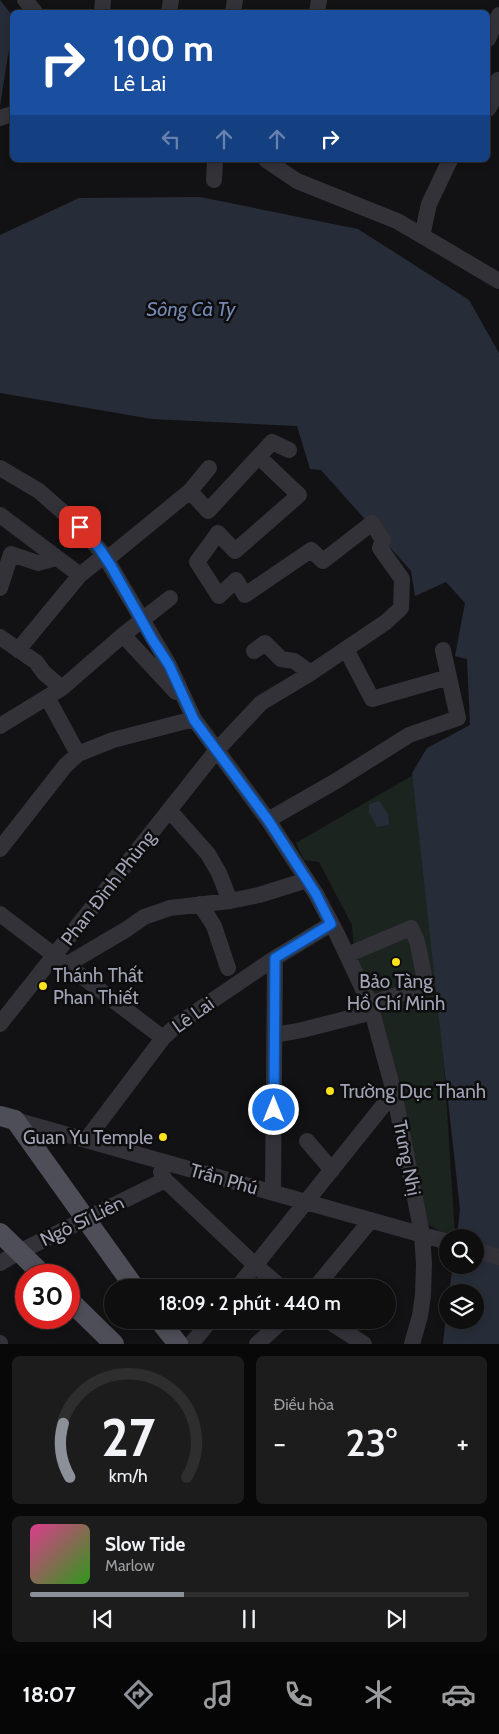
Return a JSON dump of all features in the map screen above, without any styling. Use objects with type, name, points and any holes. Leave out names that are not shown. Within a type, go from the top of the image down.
[{"type":"main road","points":[[8,1118],[128,1279]]},
{"type":"main road","points":[[0,1232],[32,1264]]},
{"type":"main road","points":[[80,1311],[114,1344]]},
{"type":"main road","points":[[166,1329],[178,1344]]},
{"type":"street","points":[[25,0],[33,10]]},
{"type":"street","points":[[490,35],[499,15]]},
{"type":"street","points":[[490,106],[495,80]]},
{"type":"street","points":[[214,180],[215,162]]},
{"type":"street","points":[[269,162],[297,181],[397,221],[499,280]]},
{"type":"street","points":[[422,236],[429,204],[449,162]]},
{"type":"street","points":[[190,491],[208,511],[272,442],[289,450]]},
{"type":"street","name":"Phan Đình Phùng","points":[[0,1024],[61,960],[169,810],[216,751],[261,703],[346,650],[386,622],[401,608],[402,579],[380,548],[383,540],[372,522],[323,560],[311,550],[245,595],[236,580],[219,596],[197,562],[218,533],[235,551],[299,495],[259,457]]},
{"type":"street","points":[[18,650],[80,576],[190,491],[209,468]]},
{"type":"street","name":"Trưng Nhị","points":[[2,472],[39,491],[80,527],[106,557],[169,665],[194,720],[268,820],[316,894],[347,955],[371,1008],[394,1092],[422,1234],[424,1264],[422,1296],[420,1316],[412,1344]]},
{"type":"street","points":[[0,515],[80,576]]},
{"type":"street","points":[[0,586],[5,551],[38,563],[56,558]]},
{"type":"street","points":[[0,726],[62,688],[123,635],[170,598]]},
{"type":"street","points":[[123,635],[185,701]]},
{"type":"street","points":[[0,638],[36,662],[62,688]]},
{"type":"street","points":[[254,651],[265,643],[281,659],[294,661],[311,673]]},
{"type":"street","points":[[346,650],[372,699],[449,677]]},
{"type":"street","points":[[268,820],[336,781],[409,735],[458,718],[443,650]]},
{"type":"street","points":[[47,696],[78,754]]},
{"type":"street","points":[[0,849],[65,766],[78,754],[114,740],[194,720]]},
{"type":"street","points":[[169,810],[208,854],[219,873],[230,901]]},
{"type":"street","points":[[61,960],[144,917],[170,908],[230,901],[259,895],[306,880]]},
{"type":"street","points":[[200,904],[214,926],[228,968]]},
{"type":"street","points":[[0,914],[163,1038]]},
{"type":"street","name":"Lê Lai","points":[[86,1140],[163,1038],[178,1024],[275,958],[331,924]]},
{"type":"street","points":[[275,1035],[302,1030],[371,1008],[426,985],[417,941],[411,928],[347,955]]},
{"type":"street","points":[[273,1192],[275,958]]},
{"type":"street","points":[[244,1279],[394,1092]]},
{"type":"street","name":"Trần Phú","points":[[8,1118],[439,1239]]},
{"type":"street","points":[[307,1141],[332,1170]]},
{"type":"street","points":[[154,1159],[165,1180],[271,1279]]},
{"type":"street","name":"Ngô Sĩ Liên","points":[[0,1263],[165,1180]]},
{"type":"street","points":[[322,1279],[371,1220]]},
{"type":"street","points":[[484,1253],[499,1257]]},
{"type":"street","points":[[191,1344],[204,1329]]},
{"type":"street","points":[[257,1344],[273,1329]]},
{"type":"street","points":[[341,1329],[364,1344]]},
{"type":"shaded area","points":[[413,775],[443,1047],[455,1229],[439,1229],[439,1231],[424,1222],[401,1086],[382,1018],[354,953],[352,925],[319,862],[304,860],[296,843]]},
{"type":"water","points":[[0,0],[10,12],[10,43],[0,106]]},
{"type":"water","name":"Sông Cà Ty","points":[[200,197],[358,229],[469,300],[499,353],[499,1344],[443,1344],[445,1329],[484,1329],[484,1284],[450,1284],[452,1274],[484,1274],[484,1229],[458,1229],[460,1209],[412,773],[427,748],[470,725],[467,659],[455,656],[465,603],[446,582],[415,596],[411,571],[321,470],[310,469],[297,426],[152,419],[0,393],[0,235],[79,198]]},
{"type":"water","points":[[379,801],[388,814],[389,825],[377,827],[369,812],[369,804]]},
{"type":"place","name":"Bảo Tàng Hồ Chí Minh","points":[[396,962]]},
{"type":"place","name":"Thánh Thất Phan Thiết","points":[[43,986]]},
{"type":"place","name":"Trường Dục Thanh","points":[[330,1091]]},
{"type":"place","name":"Guan Yu Temple","points":[[163,1137]]},
{"type":"route","points":[[80,527],[105,555],[152,639],[169,665],[194,720],[268,820],[316,894],[331,924],[275,958],[274,1110]]}]
